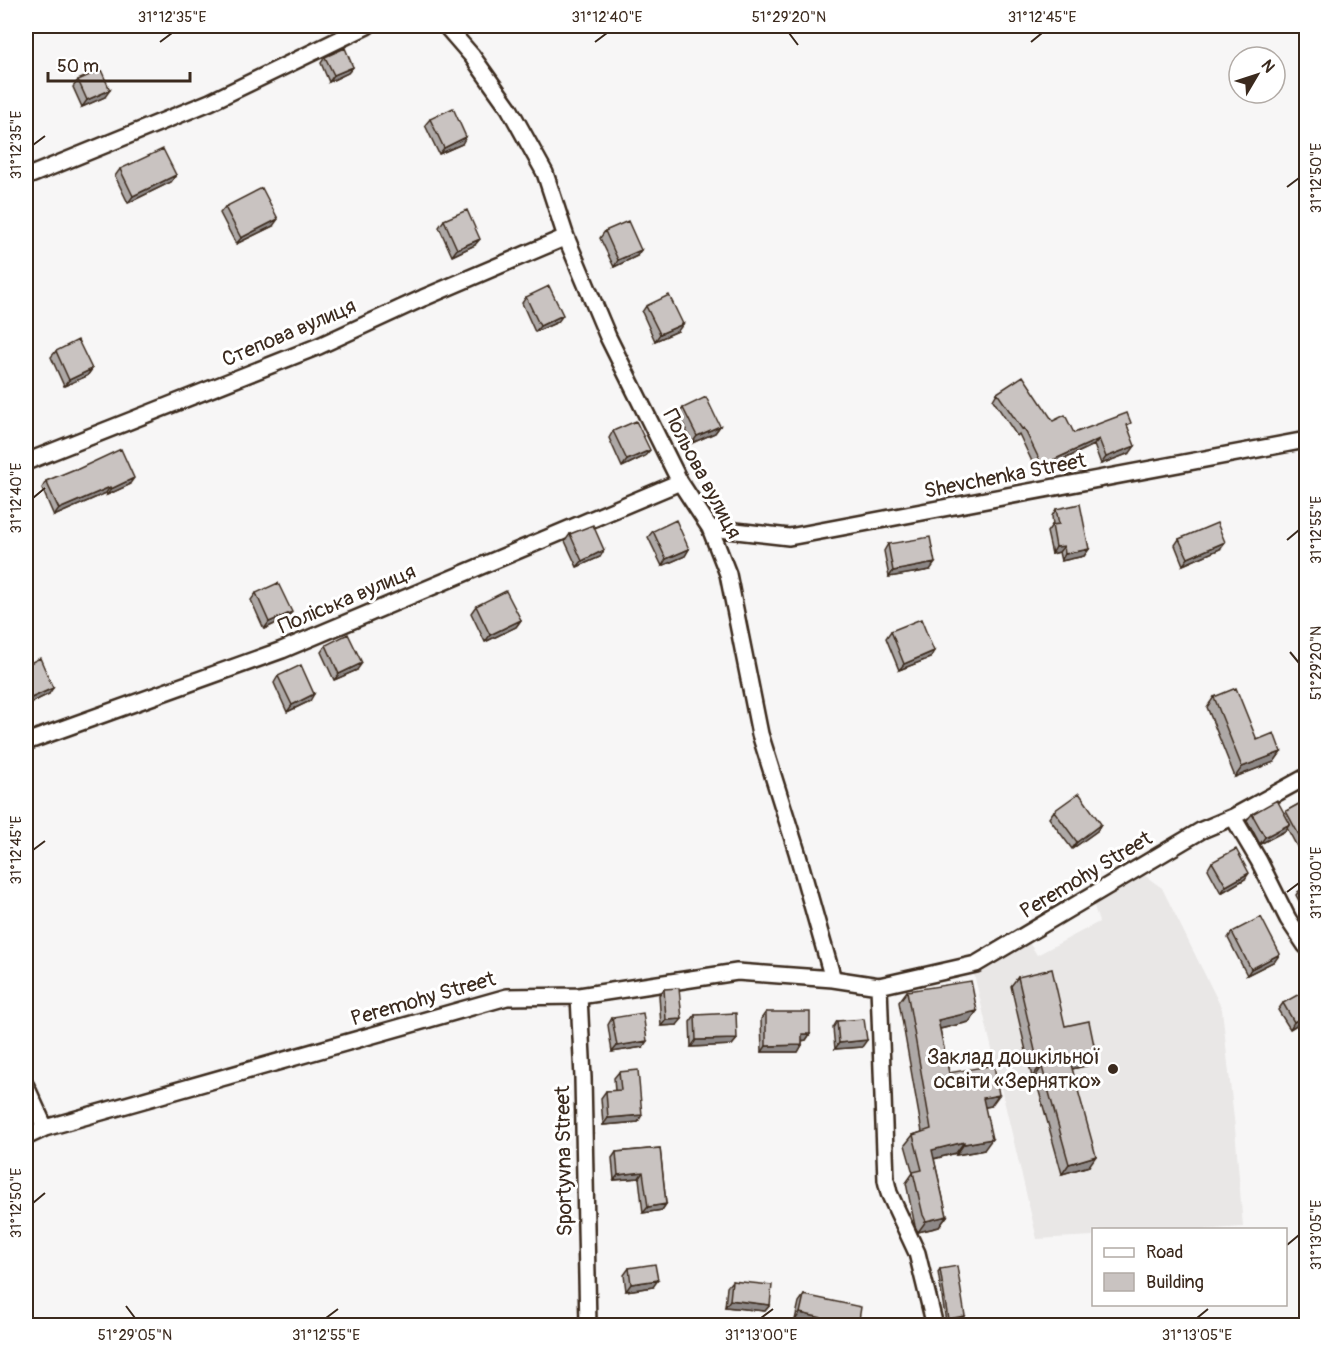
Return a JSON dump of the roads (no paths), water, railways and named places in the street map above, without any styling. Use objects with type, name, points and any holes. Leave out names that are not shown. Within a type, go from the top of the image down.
[{"type":"street","points":[[26,177],[210,102],[367,26]]},
{"type":"street","name":"Польова вулиця","points":[[446,26],[472,56],[509,108],[545,173],[566,237],[608,337],[680,482],[710,528],[728,574],[760,734],[833,979]]},
{"type":"street","name":"Степова вулиця","points":[[26,462],[319,346],[423,298],[566,237]]},
{"type":"street","name":"Shevchenka Street","points":[[710,528],[789,537],[1306,440]]},
{"type":"street","name":"Поліська вулиця","points":[[26,742],[282,650],[680,482]]},
{"type":"street","name":"Peremohy Street","points":[[26,1137],[45,1128],[507,997],[579,996],[737,972],[833,979],[879,986],[976,964],[1202,831],[1233,817],[1306,777]]},
{"type":"street","points":[[1233,817],[1259,861],[1288,919],[1306,945]]},
{"type":"street","points":[[879,986],[886,1180],[889,1193],[917,1253],[935,1326]]},
{"type":"street","name":"Sportyvna Street","points":[[579,996],[588,1326]]},
{"type":"street","points":[[26,1086],[45,1128]]},
{"type":"place","name":"Заклад дошкільної освіти «Зернятко»","points":[[1113,1069]]}]
